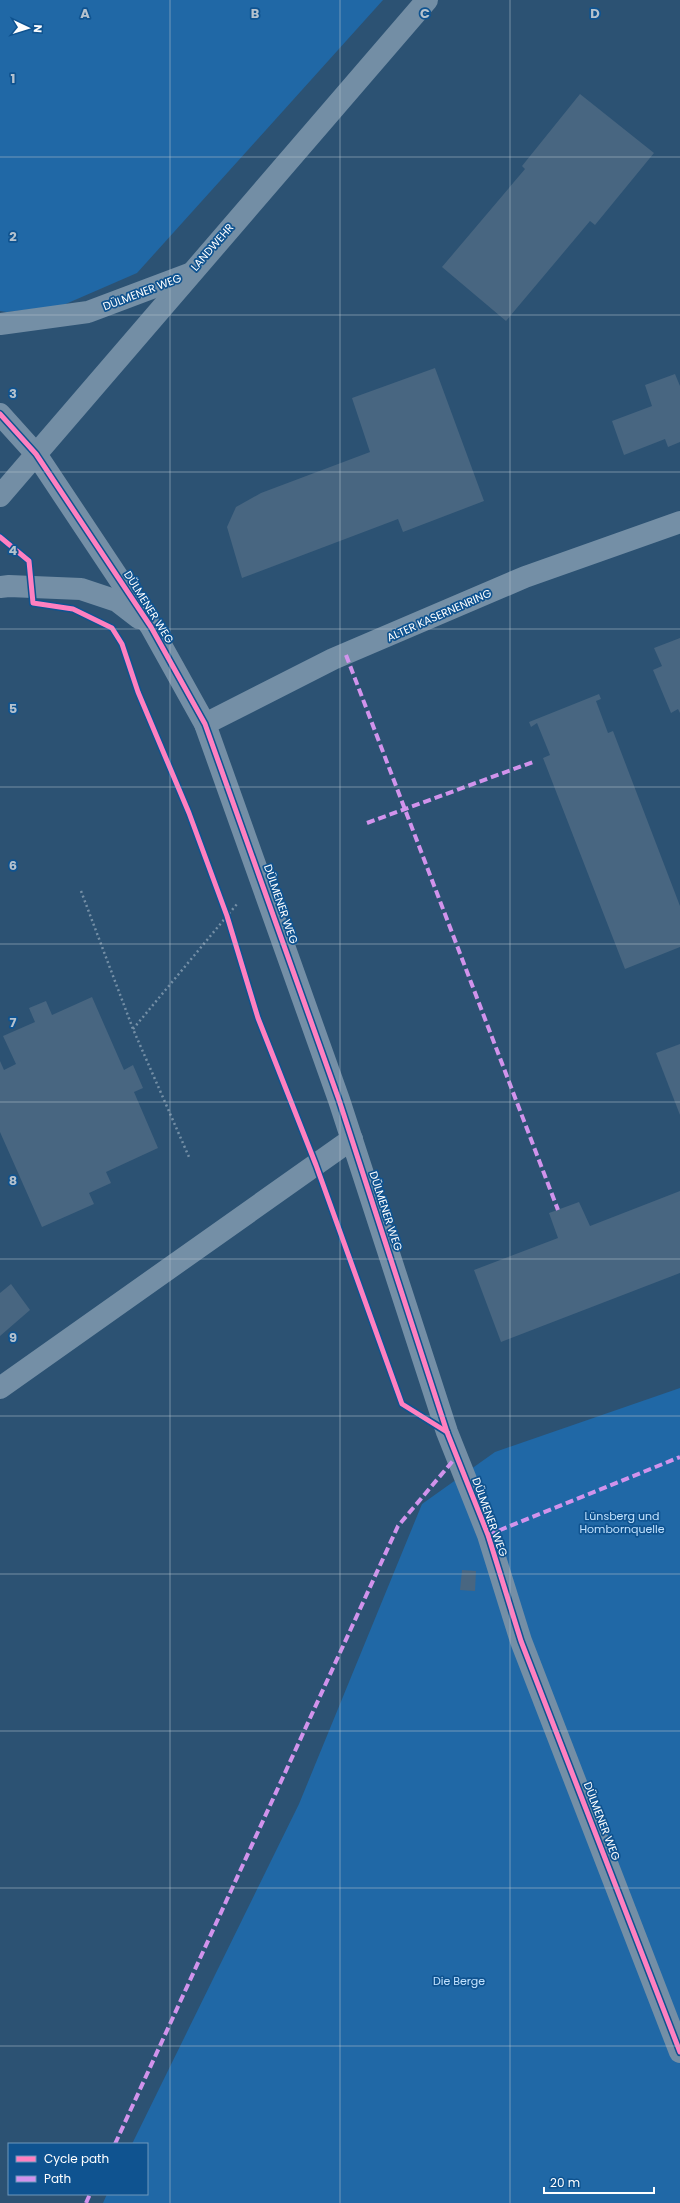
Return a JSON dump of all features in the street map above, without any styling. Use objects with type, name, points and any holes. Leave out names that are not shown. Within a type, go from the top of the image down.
[{"type":"main road","name":"LANDWEHR","points":[[0,496],[189,274],[427,0]]},
{"type":"street","name":"DÜLMENER WEG","points":[[0,324],[88,312],[189,274]]},
{"type":"street","name":"DÜLMENER WEG","points":[[0,414],[36,454],[151,627],[205,724],[260,876],[352,1140],[447,1432],[488,1534],[521,1641],[680,2052]]},
{"type":"street","name":"ALTER KASERNENRING","points":[[205,724],[333,659],[525,576],[680,522]]},
{"type":"street","name":"DÜLMENER WEG","points":[[0,587],[9,586],[81,589],[117,601],[151,627]]},
{"type":"street","points":[[0,1388],[352,1140]]},
{"type":"path","points":[[132,1029],[260,876]]},
{"type":"path","points":[[81,891],[132,1029],[189,1156]]},
{"type":"green space","points":[[0,0],[383,0],[137,273],[61,306],[7,312],[0,311]]},
{"type":"green space","name":"Die Berge","points":[[680,1388],[680,2203],[103,2203],[107,2195],[148,2195],[148,2143],[132,2143],[299,1804],[422,1504],[495,1452]]},
{"type":"building","points":[[580,94],[654,153],[595,225],[590,221],[506,321],[442,267],[525,169],[522,166]]},
{"type":"building","points":[[435,368],[484,501],[403,532],[398,519],[242,578],[227,527],[236,507],[261,493],[370,452],[352,398]]},
{"type":"building","points":[[675,374],[680,386],[680,442],[668,447],[665,439],[624,455],[612,421],[652,406],[645,385]]},
{"type":"building","points":[[680,638],[680,713],[678,709],[671,713],[653,670],[662,666],[654,648]]},
{"type":"building","points":[[599,694],[601,699],[596,701],[608,733],[613,731],[680,906],[680,947],[625,969],[543,758],[550,755],[537,723],[531,727],[529,722]]},
{"type":"building","points":[[92,997],[124,1070],[133,1065],[143,1088],[134,1092],[158,1148],[106,1172],[111,1183],[89,1193],[94,1204],[42,1227],[0,1132],[0,1061],[4,1070],[16,1064],[3,1036],[35,1022],[29,1008],[46,1001],[52,1015]]},
{"type":"building","points":[[680,1044],[680,1115],[656,1053]]},
{"type":"building","points":[[680,1191],[680,1273],[501,1342],[474,1270],[558,1238],[549,1213],[579,1202],[590,1226]]},
{"type":"building","points":[[11,1284],[30,1310],[0,1336],[0,1293]]},
{"type":"building","points":[[462,1570],[476,1571],[475,1591],[460,1590]]},
{"type":"marked path","points":[[346,655],[558,1210]]},
{"type":"marked path","points":[[367,823],[533,762]]},
{"type":"marked path","points":[[115,2143],[398,1526],[457,1456]]},
{"type":"marked path","points":[[488,1535],[680,1457]]},
{"type":"marked path","points":[[86,2203],[90,2195]]},
{"type":"cycle path","points":[[0,414],[36,454],[151,627],[205,724],[339,1100],[447,1432],[488,1535],[521,1641],[680,2052]]},
{"type":"cycle path","points":[[0,537],[29,561],[33,603],[73,609],[112,628],[122,644],[138,692],[189,813],[227,916],[258,1018],[316,1165],[402,1404],[447,1432]]},
{"type":"park label","name":"Lünsberg und Hombornquelle","points":[[622,1522]]}]
